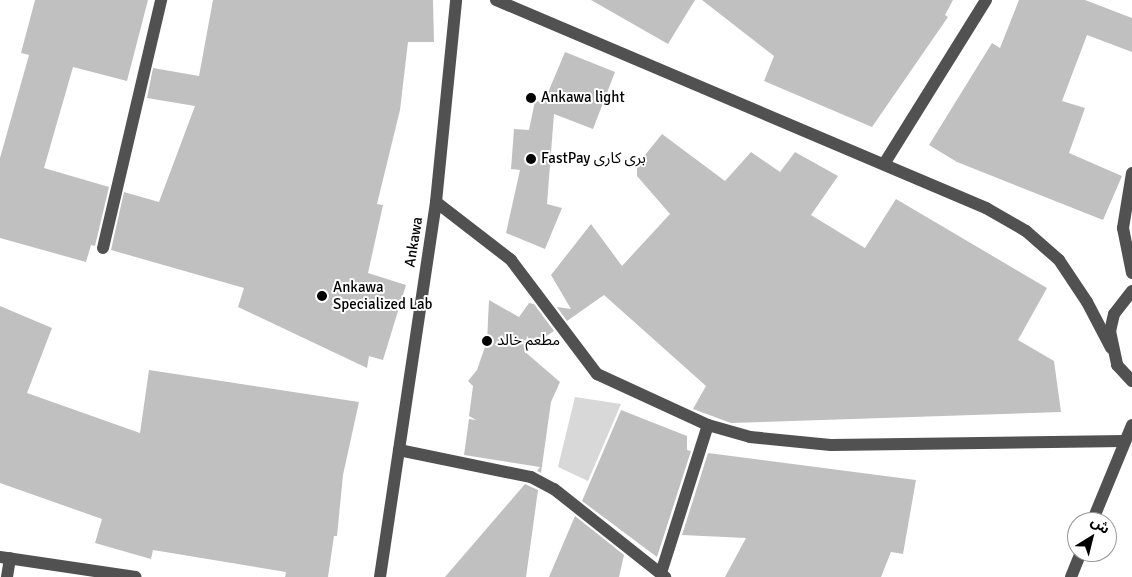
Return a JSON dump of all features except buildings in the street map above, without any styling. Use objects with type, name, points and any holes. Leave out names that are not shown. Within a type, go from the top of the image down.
[{"type":"street","points":[[103,248],[162,0]]},
{"type":"street","name":"Ankawa","points":[[380,577],[436,202],[456,0]]},
{"type":"street","points":[[496,0],[986,208],[1026,231],[1058,260],[1087,302],[1112,348],[1118,365],[1132,381]]},
{"type":"street","points":[[884,164],[986,0]]},
{"type":"street","points":[[1132,173],[1123,228],[1132,273]]},
{"type":"street","points":[[436,202],[511,260],[597,374],[708,425],[750,437],[831,445],[1124,441]]},
{"type":"street","points":[[1112,348],[1110,331],[1114,314],[1132,291]]},
{"type":"street","points":[[399,450],[531,477],[554,489],[663,575],[708,425]]},
{"type":"street","points":[[1096,512],[1132,425]]},
{"type":"street","points":[[7,577],[5,557],[136,577]]},
{"type":"street","points":[[1071,577],[1077,562]]},
{"type":"shaded area","points":[[575,397],[621,404],[588,481],[558,467]]},
{"type":"place","name":"Ankawa light","points":[[531,98]]},
{"type":"place","name":"FastPay بری كاری","points":[[531,159]]},
{"type":"place","name":"Ankawa Specialized Lab","points":[[322,296]]},
{"type":"place","name":"مطعم خالد","points":[[487,341]]}]
